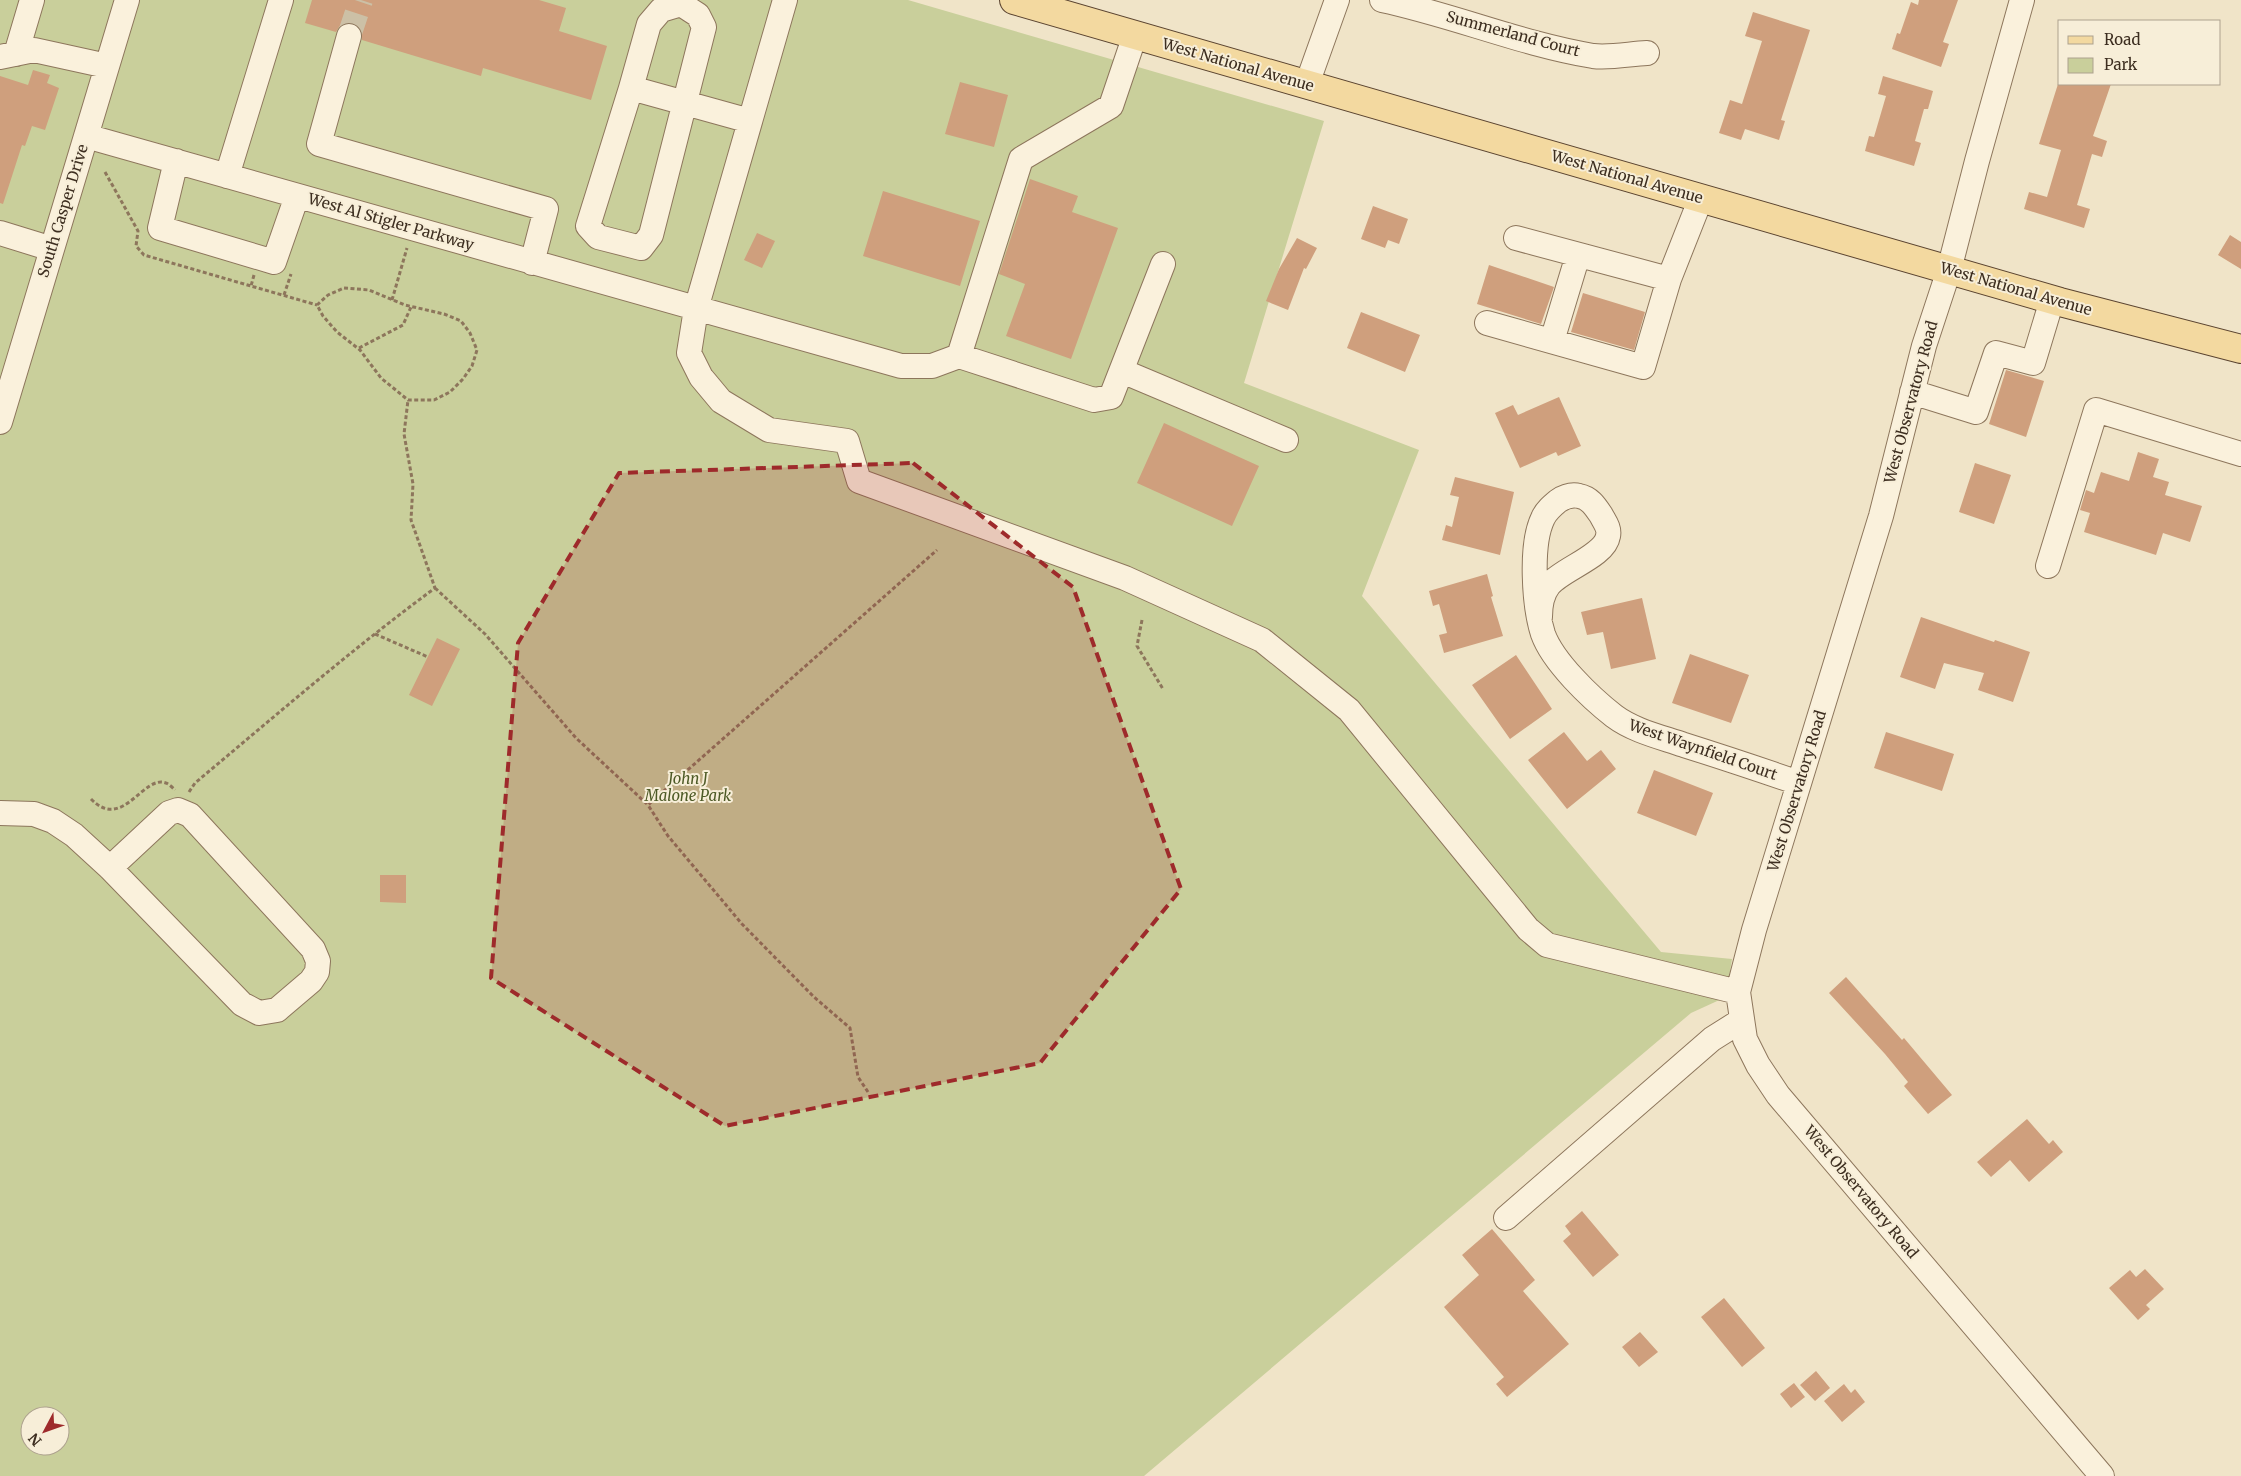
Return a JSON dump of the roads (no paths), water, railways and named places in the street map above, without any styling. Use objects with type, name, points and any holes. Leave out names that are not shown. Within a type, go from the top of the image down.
[{"type":"main road","name":"West National Avenue","points":[[1014,0],[2052,300],[2241,349]]},
{"type":"street","points":[[8,55],[32,0]]},
{"type":"street","name":"South Casper Drive","points":[[0,422],[126,0]]},
{"type":"street","points":[[227,176],[281,0]]},
{"type":"street","points":[[785,0],[696,309],[689,353],[701,377],[720,401],[747,419],[769,430],[848,441],[859,480],[1125,578],[1262,640],[1349,710],[1528,930],[1547,945],[1738,992]]},
{"type":"street","points":[[1306,84],[1337,0]]},
{"type":"street","name":"Summerland Court","points":[[1382,0],[1594,56],[1646,53]]},
{"type":"street","name":"West Observatory Road","points":[[2022,0],[1976,161],[1949,270],[1924,346],[1881,516],[1754,930],[1738,992],[1745,1039],[1758,1065],[1778,1095],[2102,1476]]},
{"type":"street","points":[[681,4],[698,14],[704,27],[651,235],[641,248],[598,237],[588,226],[630,88],[649,24],[661,10],[681,4]]},
{"type":"street","points":[[1136,35],[1111,106],[1021,159],[959,356],[1094,400],[1112,397],[1163,264]]},
{"type":"street","points":[[349,36],[319,144],[546,209],[532,263]]},
{"type":"street","points":[[8,55],[34,50],[107,66]]},
{"type":"street","points":[[630,88],[750,121]]},
{"type":"street","name":"West Al Stigler Parkway","points":[[86,136],[782,334],[901,366],[932,366],[959,356]]},
{"type":"street","points":[[176,161],[160,228],[260,258],[274,262],[297,196]]},
{"type":"street","points":[[1487,323],[1643,367],[1669,279],[1701,198]]},
{"type":"street","points":[[0,232],[52,248]]},
{"type":"street","points":[[1516,238],[1669,279]]},
{"type":"street","points":[[1552,341],[1578,255]]},
{"type":"street","points":[[1912,392],[1976,412],[1996,353],[2033,363],[2052,300]]},
{"type":"street","points":[[1122,371],[1286,440]]},
{"type":"street","points":[[2048,566],[2096,410],[2241,454]]},
{"type":"street","name":"West Waynfield Court","points":[[1540,617],[1541,599],[1548,585],[1570,568],[1597,552],[1604,545],[1609,534],[1607,525],[1595,505],[1585,497],[1574,495],[1563,498],[1552,506],[1542,518],[1537,541],[1534,592],[1544,635],[1572,676],[1593,698],[1628,725],[1799,783]]},
{"type":"street","points":[[0,813],[34,814],[53,821],[74,835],[110,868],[242,1004],[259,1013],[277,1010],[311,981],[317,972],[318,961],[313,949],[182,805],[170,813],[110,868]]},
{"type":"street","points":[[1506,1218],[1712,1038],[1742,1020]]},
{"type":"tunnel","points":[[349,36],[361,0]]},
{"type":"park label","name":"John J Malone Park","points":[[688,788]]}]
